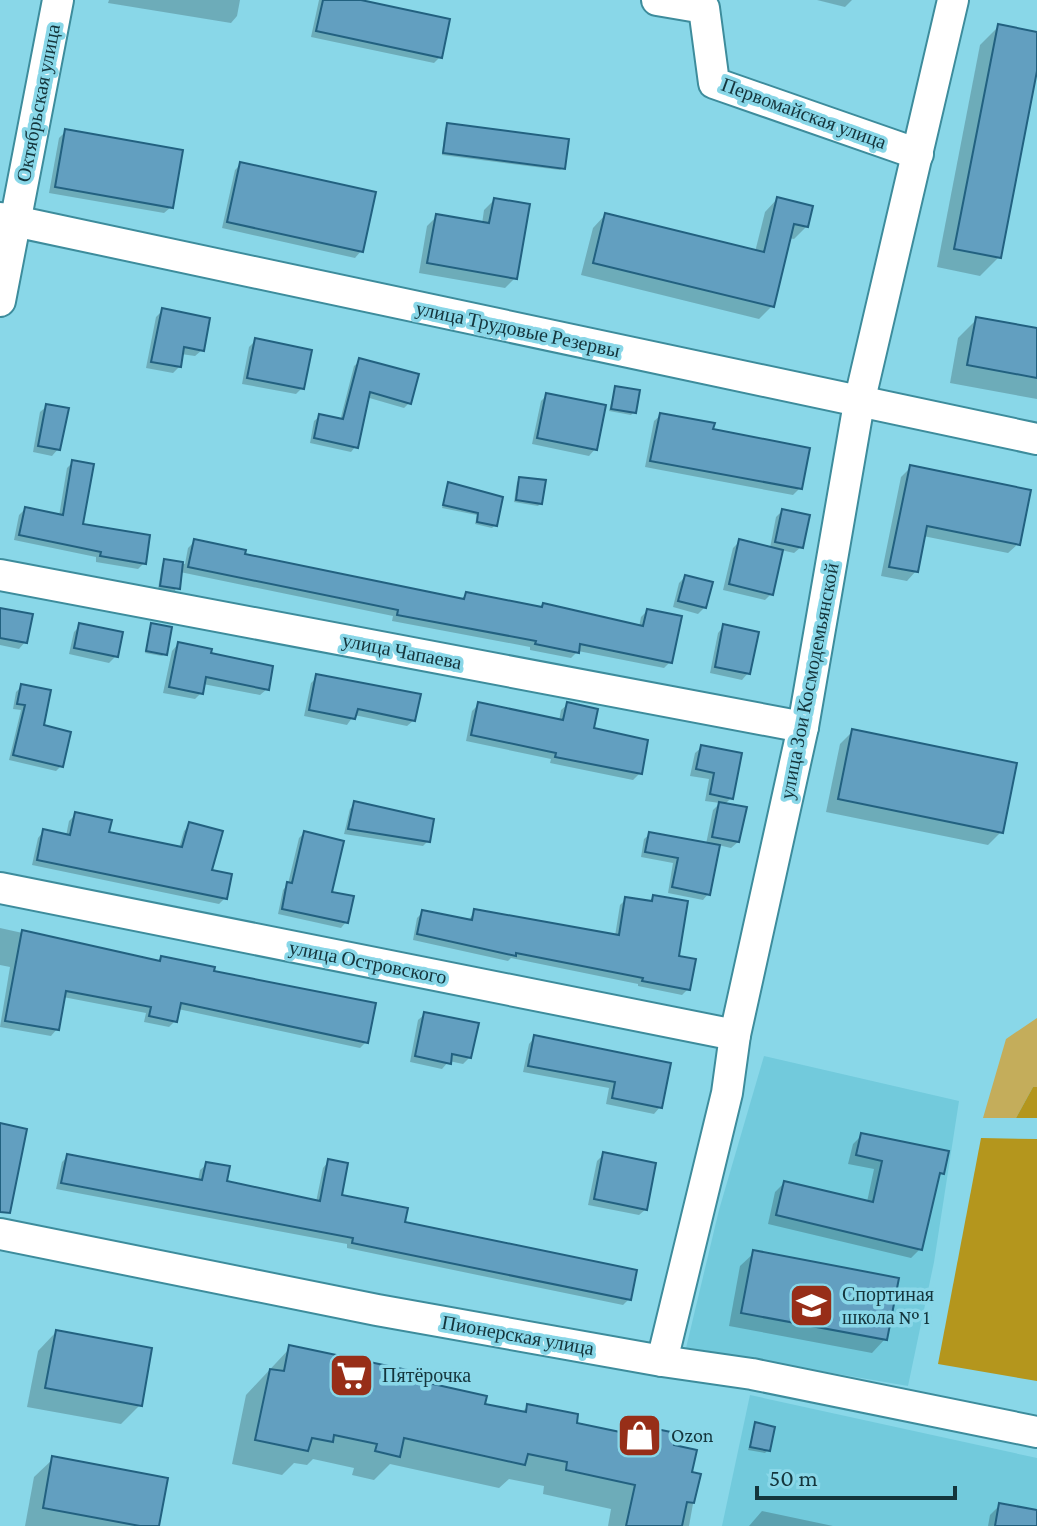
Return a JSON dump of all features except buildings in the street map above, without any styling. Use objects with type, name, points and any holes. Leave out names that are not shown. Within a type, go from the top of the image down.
[{"type":"street","name":"Октябрьская улица","points":[[0,301],[8,219],[58,0]]},
{"type":"street","name":"Первомайская улица","points":[[657,0],[704,8],[714,83],[918,154]]},
{"type":"street","name":"улица Зои Космодемьянской","points":[[662,1361],[727,1093],[735,1035],[803,727],[859,403],[953,0]]},
{"type":"street","name":"улица Трудовые Резервы","points":[[8,219],[1037,439]]},
{"type":"street","name":"улица Чапаева","points":[[0,575],[803,727]]},
{"type":"street","name":"улица Островского","points":[[0,888],[735,1035]]},
{"type":"street","name":"Пионерская улица","points":[[0,1234],[320,1299],[662,1361],[752,1374],[1037,1432]]},
{"type":"shaded area","points":[[1037,1018],[1037,1087],[1033,1087],[1016,1118],[983,1118],[1006,1039]]},
{"type":"shaded area","points":[[764,1056],[959,1101],[934,1262],[908,1386],[686,1348],[719,1210]]},
{"type":"shaded area","points":[[1033,1087],[1037,1087],[1037,1118],[1016,1118]]},
{"type":"shaded area","points":[[981,1138],[1037,1139],[1037,1381],[938,1364]]},
{"type":"shaded area","points":[[750,1395],[1037,1458],[1037,1526],[722,1526]]},
{"type":"place","name":"Спортиная школа № 1","points":[[811,1305]]},
{"type":"place","name":"Пятёрочка","points":[[351,1375]]},
{"type":"place","name":"Ozon","points":[[640,1435]]}]
